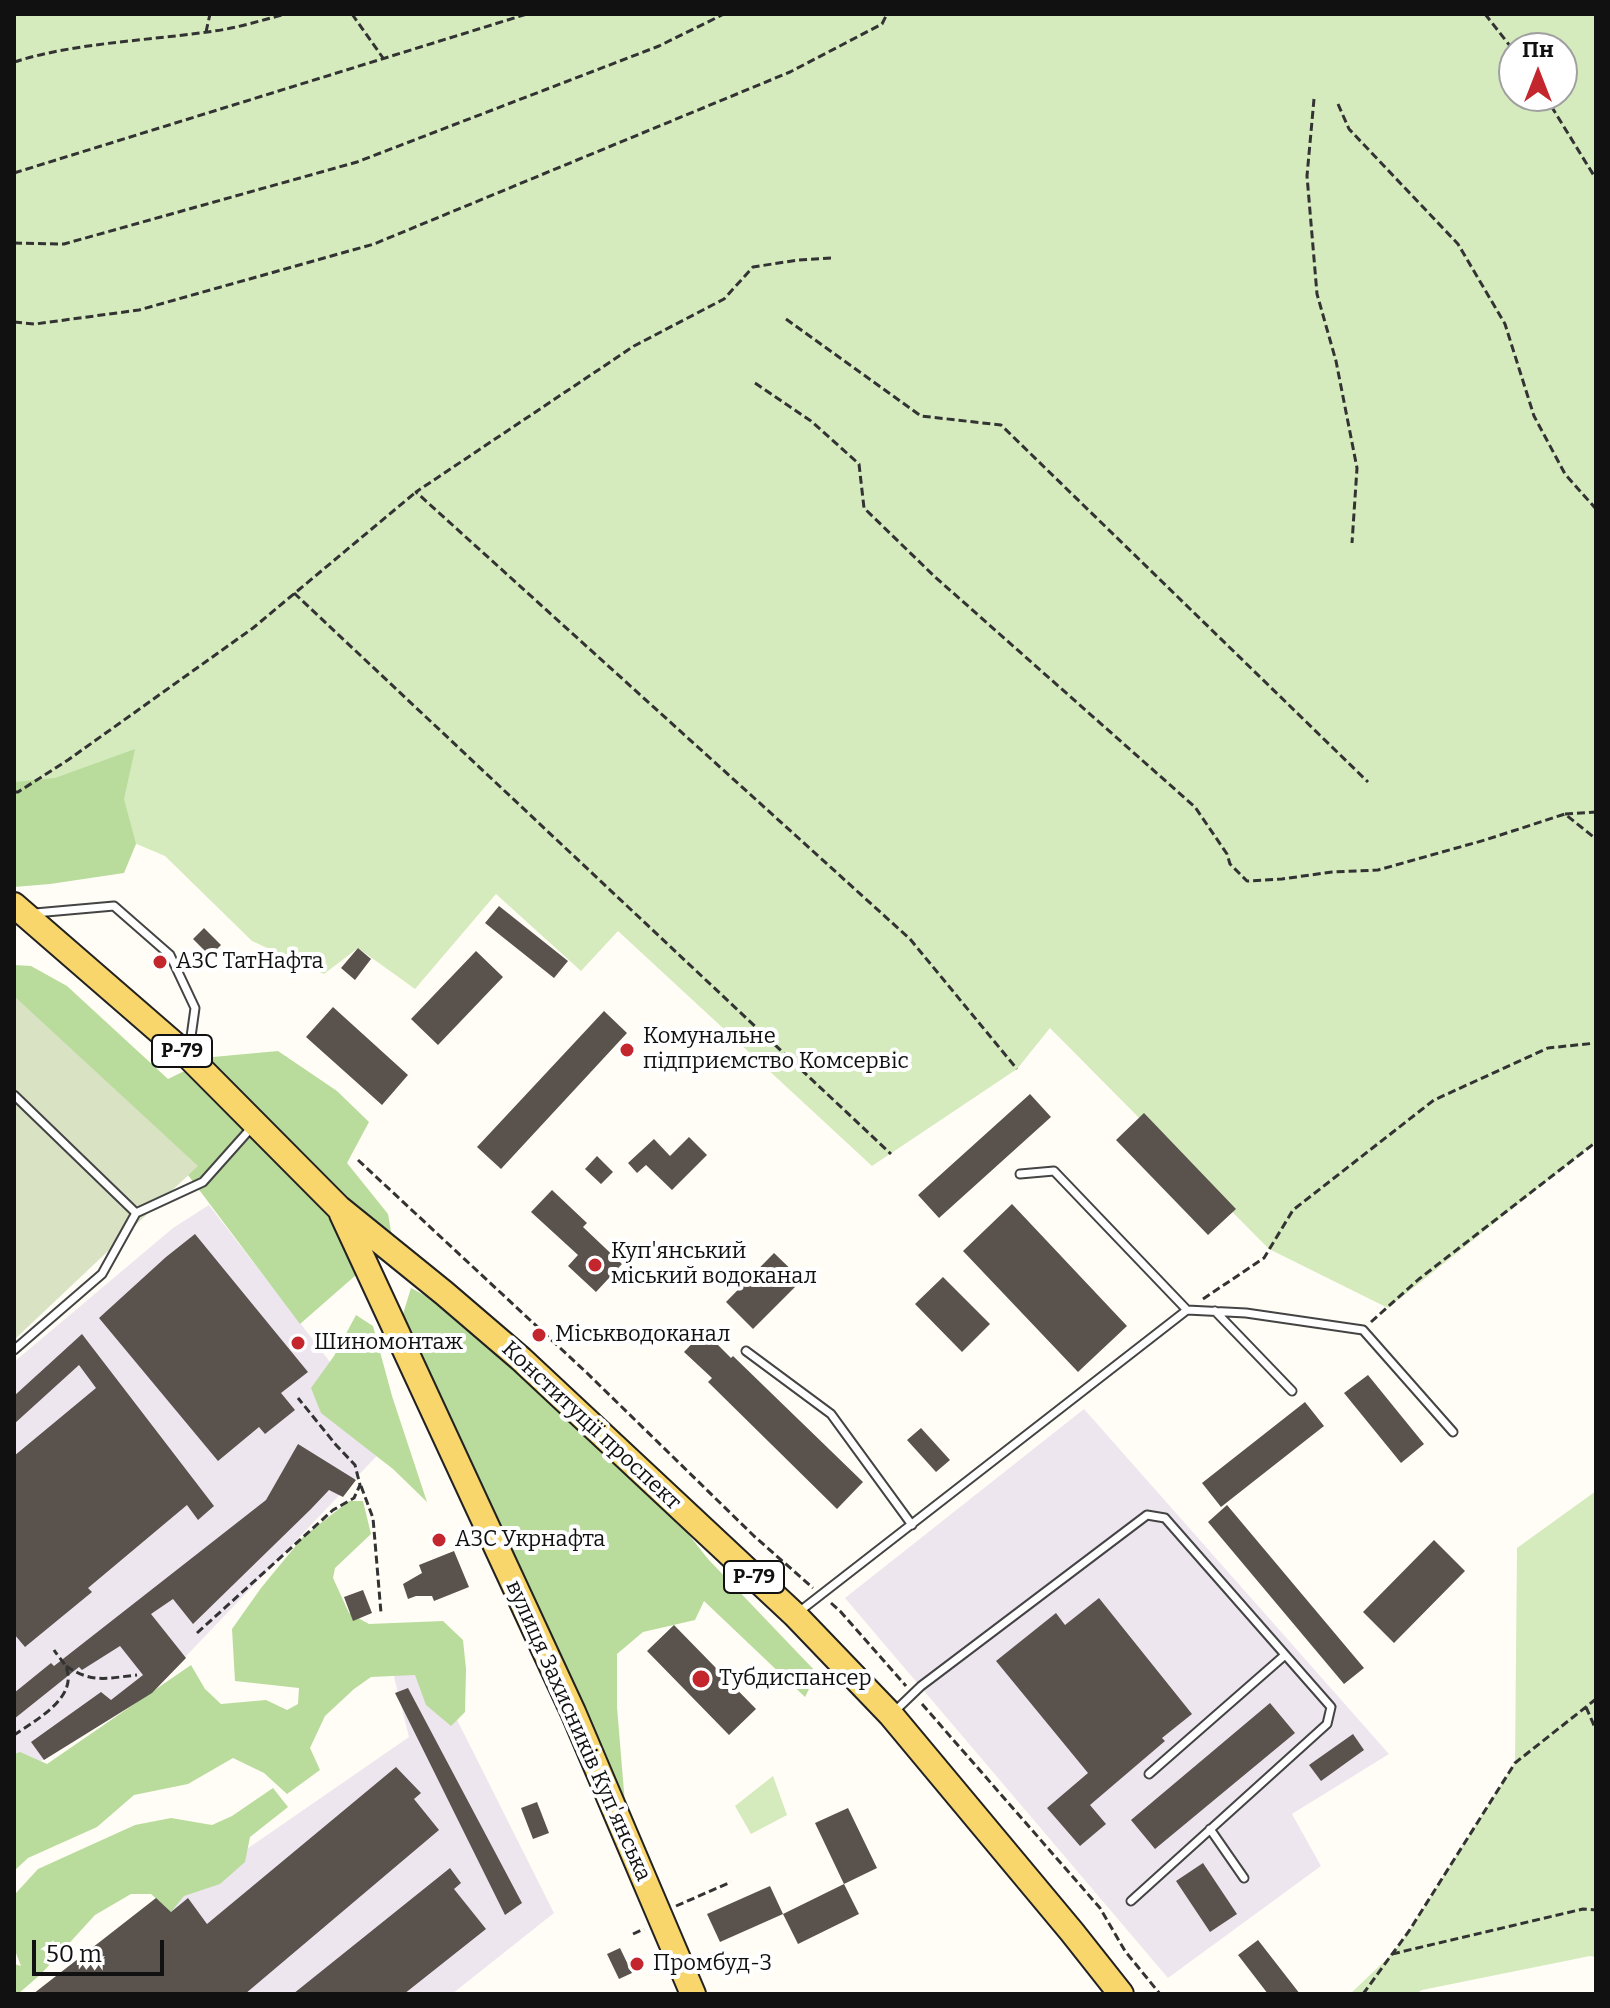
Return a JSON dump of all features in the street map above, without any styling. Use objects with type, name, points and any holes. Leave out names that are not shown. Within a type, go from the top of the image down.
[{"type":"main road","name":"Конституції проспект","points":[[20,910],[188,1056],[339,1208],[521,1359],[795,1615],[891,1715],[1121,1994]]},
{"type":"main road","name":"вулиця Захисників Куп'янська","points":[[339,1208],[573,1712],[693,1994]]},
{"type":"lane","points":[[20,910],[114,906],[159,945],[170,955],[195,1008],[188,1056]]},
{"type":"lane","points":[[14,1095],[136,1213]]},
{"type":"lane","points":[[14,1350],[102,1274],[136,1213],[203,1182],[255,1124]]},
{"type":"lane","points":[[1020,1174],[1054,1171],[1187,1310]]},
{"type":"lane","points":[[795,1615],[1187,1310],[1246,1313],[1363,1330],[1453,1432]]},
{"type":"lane","points":[[1215,1311],[1292,1391]]},
{"type":"lane","points":[[746,1351],[831,1414],[912,1525]]},
{"type":"lane","points":[[891,1715],[921,1686],[1147,1515],[1165,1518],[1331,1707],[1327,1724],[1131,1901]]},
{"type":"lane","points":[[1149,1774],[1285,1655]]},
{"type":"lane","points":[[1210,1829],[1244,1878]]},
{"type":"path","points":[[206,32],[210,14]]},
{"type":"path","points":[[14,62],[41,54],[206,32],[286,14]]},
{"type":"path","points":[[352,14],[383,58]]},
{"type":"path","points":[[14,173],[527,14]]},
{"type":"path","points":[[14,243],[64,244],[357,162],[659,46],[724,14]]},
{"type":"path","points":[[14,322],[35,324],[139,310],[374,244],[790,72],[882,24],[887,14]]},
{"type":"path","points":[[1485,14],[1499,32]]},
{"type":"path","points":[[1314,99],[1307,176],[1314,265],[1317,294],[1336,361],[1357,468],[1352,543]]},
{"type":"path","points":[[1338,104],[1349,129],[1458,244],[1505,324],[1534,416],[1565,474],[1596,509]]},
{"type":"path","points":[[1555,112],[1596,179]]},
{"type":"path","points":[[14,792],[81,751],[253,628],[416,492],[634,346],[724,299],[753,267],[831,258]]},
{"type":"path","points":[[786,319],[921,416],[1001,425],[1368,782]]},
{"type":"path","points":[[755,383],[811,421],[859,464],[864,508],[934,576],[1195,807],[1227,854],[1230,864],[1247,881],[1378,870],[1565,814],[1596,812]]},
{"type":"path","points":[[416,492],[910,939],[1017,1069]]},
{"type":"path","points":[[294,593],[891,1154]]},
{"type":"path","points":[[1565,814],[1596,839]]},
{"type":"path","points":[[1187,1310],[1264,1258],[1293,1210],[1434,1100],[1548,1048],[1596,1043]]},
{"type":"path","points":[[1363,1330],[1419,1279],[1596,1142]]},
{"type":"path","points":[[197,1633],[333,1510],[354,1498],[360,1485],[355,1465],[298,1398]]},
{"type":"path","points":[[356,1471],[373,1518],[381,1613]]},
{"type":"path","points":[[54,1650],[66,1666],[81,1676],[99,1679],[137,1675]]},
{"type":"path","points":[[14,1735],[57,1705],[66,1687],[66,1666]]},
{"type":"path","points":[[1363,1994],[1409,1931],[1515,1763],[1596,1699]]},
{"type":"path","points":[[1586,1707],[1596,1730]]},
{"type":"path","points":[[633,1934],[662,1920],[675,1906],[731,1882]]},
{"type":"path","points":[[1392,1954],[1583,1909],[1596,1910]]},
{"type":"shaded area","points":[[209,1205],[391,1441],[151,1693],[14,1778],[14,1362],[173,1228]]},
{"type":"shaded area","points":[[1084,1409],[1389,1754],[1292,1814],[1321,1866],[1168,1978],[845,1598]]},
{"type":"shaded area","points":[[422,1650],[554,1913],[452,1994],[37,1994],[409,1737],[394,1677]]},
{"type":"green space","points":[[14,14],[1596,14],[1596,1142],[1388,1308],[1269,1249],[1050,1028],[1017,1069],[872,1166],[618,931],[581,971],[496,894],[415,989],[358,948],[324,974],[252,941],[165,856],[14,792]]},
{"type":"green space","points":[[135,749],[124,799],[136,844],[124,873],[14,887],[14,782],[55,778]]},
{"type":"green space","points":[[14,965],[31,966],[67,986],[168,1079],[213,1057],[278,1051],[337,1091],[369,1122],[347,1163],[388,1214],[392,1237],[339,1229],[356,1275],[300,1324],[188,1175],[164,1150],[14,1092]]},
{"type":"green space","points":[[14,996],[198,1166],[14,1340]]},
{"type":"green space","points":[[411,1288],[454,1311],[647,1482],[708,1559],[817,1673],[805,1697],[704,1601],[695,1620],[643,1632],[617,1654],[617,1707],[626,1816],[407,1343],[403,1314]]},
{"type":"green space","points":[[356,1315],[373,1326],[427,1502],[393,1469],[321,1413],[311,1388],[334,1356]]},
{"type":"green space","points":[[1596,1491],[1596,1957],[1422,1990],[1415,1994],[1350,1994],[1392,1954],[1409,1931],[1515,1763],[1517,1548]]},
{"type":"green space","points":[[349,1501],[363,1501],[371,1534],[335,1568],[333,1578],[349,1613],[369,1624],[443,1621],[463,1640],[465,1712],[451,1726],[426,1705],[415,1675],[371,1677],[325,1716],[310,1748],[320,1770],[287,1794],[264,1773],[233,1758],[188,1784],[134,1795],[97,1827],[28,1858],[14,1871],[14,1754],[20,1752],[47,1764],[191,1665],[205,1689],[221,1704],[266,1700],[287,1710],[298,1704],[299,1688],[235,1681],[232,1629],[303,1537]]},
{"type":"green space","points":[[773,1776],[787,1815],[751,1834],[735,1806]]},
{"type":"green space","points":[[273,1788],[288,1807],[250,1837],[245,1862],[220,1884],[184,1896],[171,1912],[151,1894],[131,1894],[95,1915],[41,1974],[14,1994],[14,1964],[21,1966],[14,1948],[14,1899],[38,1869],[135,1825],[171,1818],[212,1825],[232,1816]]},
{"type":"building","points":[[499,906],[568,961],[554,978],[485,923]]},
{"type":"building","points":[[204,928],[221,945],[210,956],[193,939]]},
{"type":"building","points":[[358,948],[371,959],[355,980],[341,968]]},
{"type":"building","points":[[476,951],[503,977],[438,1045],[411,1019]]},
{"type":"building","points":[[333,1007],[408,1075],[382,1105],[306,1037]]},
{"type":"building","points":[[604,1011],[627,1033],[501,1169],[477,1147]]},
{"type":"building","points":[[1030,1094],[1051,1117],[939,1218],[918,1195]]},
{"type":"building","points":[[1144,1113],[1236,1209],[1208,1235],[1116,1140]]},
{"type":"building","points":[[689,1137],[707,1155],[672,1190],[646,1165],[637,1173],[628,1163],[654,1139],[670,1156]]},
{"type":"building","points":[[597,1156],[613,1172],[601,1184],[585,1169]]},
{"type":"building","points":[[552,1190],[587,1223],[583,1227],[622,1264],[596,1292],[568,1266],[578,1255],[531,1212]]},
{"type":"building","points":[[1012,1204],[1127,1326],[1078,1372],[963,1251]]},
{"type":"building","points":[[195,1234],[308,1372],[281,1393],[295,1410],[265,1434],[259,1427],[218,1461],[99,1318]]},
{"type":"building","points":[[774,1253],[802,1280],[753,1329],[726,1302]]},
{"type":"building","points":[[943,1277],[990,1324],[962,1352],[915,1304]]},
{"type":"building","points":[[704,1331],[863,1482],[837,1509],[708,1382],[712,1378],[684,1352]]},
{"type":"building","points":[[82,1334],[214,1506],[198,1520],[187,1505],[88,1588],[92,1592],[25,1647],[14,1634],[14,1456],[96,1388],[79,1365],[14,1424],[14,1396]]},
{"type":"building","points":[[1368,1375],[1424,1444],[1401,1463],[1344,1393]]},
{"type":"building","points":[[1305,1402],[1324,1426],[1221,1507],[1202,1483]]},
{"type":"building","points":[[921,1428],[950,1460],[936,1472],[907,1440]]},
{"type":"building","points":[[298,1444],[356,1480],[343,1497],[329,1490],[193,1624],[173,1599],[151,1614],[186,1658],[152,1693],[44,1760],[31,1742],[101,1692],[111,1700],[143,1675],[120,1646],[82,1670],[79,1667],[14,1719],[14,1693],[51,1663],[54,1666],[266,1500]]},
{"type":"building","points":[[1227,1505],[1364,1668],[1344,1684],[1208,1522]]},
{"type":"building","points":[[1434,1540],[1465,1571],[1394,1643],[1363,1612]]},
{"type":"building","points":[[454,1551],[469,1587],[434,1601],[432,1596],[408,1599],[403,1584],[422,1573],[419,1565]]},
{"type":"building","points":[[363,1590],[372,1613],[353,1621],[344,1597]]},
{"type":"building","points":[[1099,1598],[1192,1714],[1090,1805],[1106,1824],[1080,1846],[1047,1808],[1088,1773],[996,1661],[1056,1613],[1065,1625]]},
{"type":"building","name":"Тубдиспансер","points":[[674,1625],[756,1709],[729,1735],[647,1651]]},
{"type":"building","points":[[408,1688],[522,1903],[505,1915],[395,1693]]},
{"type":"building","points":[[1270,1703],[1295,1733],[1155,1849],[1131,1820]]},
{"type":"building","points":[[1353,1734],[1364,1750],[1321,1781],[1309,1765]]},
{"type":"building","points":[[396,1767],[421,1793],[414,1799],[439,1830],[245,1994],[33,1994],[156,1898],[171,1912],[188,1898],[207,1924]]},
{"type":"building","points":[[537,1802],[549,1833],[533,1839],[521,1808]]},
{"type":"building","points":[[848,1808],[877,1868],[844,1884],[815,1823]]},
{"type":"building","points":[[1203,1863],[1237,1914],[1210,1932],[1176,1881]]},
{"type":"building","points":[[450,1868],[461,1883],[454,1889],[486,1929],[404,1994],[293,1994]]},
{"type":"building","points":[[844,1884],[859,1914],[798,1944],[783,1914]]},
{"type":"building","points":[[770,1886],[783,1914],[720,1942],[707,1914]]},
{"type":"building","points":[[1258,1940],[1300,1994],[1268,1994],[1238,1955]]},
{"type":"building","points":[[620,1948],[632,1973],[619,1979],[607,1954]]},
{"type":"place","name":"АЗС ТатНафта","points":[[160,962]]},
{"type":"place","name":"Комунальне пiдприємство Комсервiс","points":[[627,1050]]},
{"type":"place","name":"Куп'янський міський водоканал","points":[[595,1265]]},
{"type":"place","name":"Міськводоканал","points":[[539,1335]]},
{"type":"place","name":"Шиномонтаж","points":[[298,1343]]},
{"type":"place","name":"АЗС Укрнафта","points":[[439,1540]]},
{"type":"place","name":"Тубдиспансер","points":[[701,1679]]},
{"type":"place","name":"Промбуд-3","points":[[637,1964]]}]
